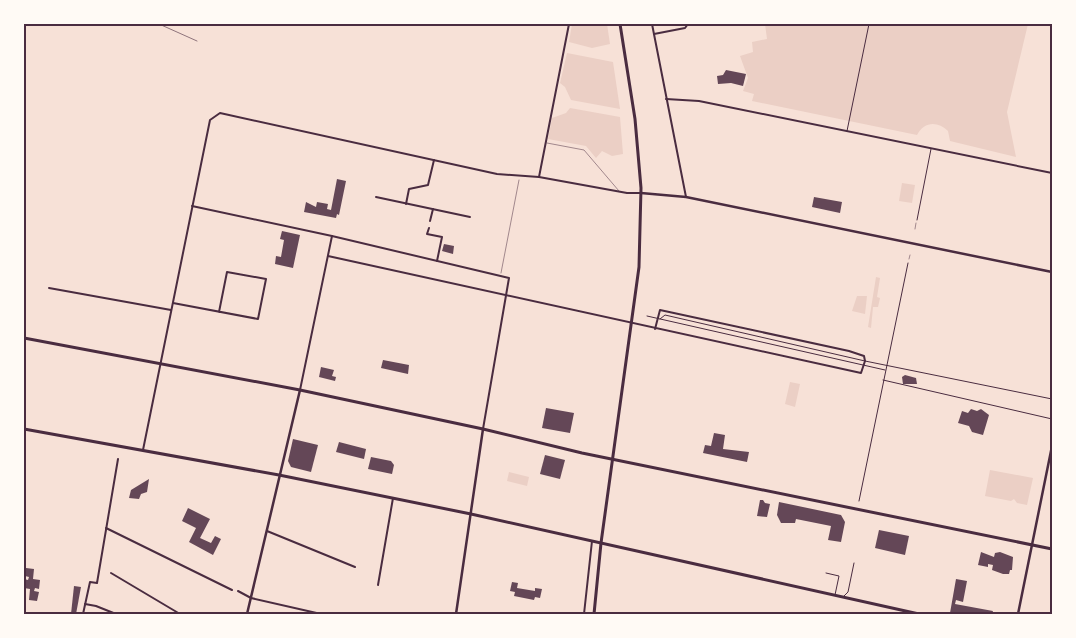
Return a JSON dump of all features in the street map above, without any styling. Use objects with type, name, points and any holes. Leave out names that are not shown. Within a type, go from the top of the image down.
[{"type":"main road","points":[[594,614],[601,543],[639,267],[641,188],[635,119],[620,24]]},
{"type":"main road","points":[[641,193],[686,197],[1052,272]]},
{"type":"main road","points":[[24,338],[300,390],[613,459],[1052,549]]},
{"type":"main road","points":[[247,614],[300,390]]},
{"type":"main road","points":[[24,429],[279,475],[471,514],[918,614]]},
{"type":"main road","points":[[456,614],[483,429]]},
{"type":"main road","points":[[1018,614],[1052,446]]},
{"type":"street","points":[[539,177],[544,143],[569,24]]},
{"type":"street","points":[[652,24],[686,197]]},
{"type":"street","points":[[654,34],[685,28],[688,24]]},
{"type":"street","points":[[846,131],[869,24]]},
{"type":"street","points":[[666,99],[698,101],[1052,173]]},
{"type":"street","points":[[143,450],[210,120],[216,114],[220,113],[497,174],[539,177],[620,192],[641,193]]},
{"type":"street","points":[[917,220],[931,149]]},
{"type":"street","points":[[406,204],[409,189],[428,185],[434,160]]},
{"type":"street","points":[[376,197],[470,217]]},
{"type":"street","points":[[192,206],[332,236],[509,278],[483,429]]},
{"type":"street","points":[[430,221],[433,209]]},
{"type":"street","points":[[429,228],[427,234],[442,237],[437,261]]},
{"type":"street","points":[[300,390],[332,236]]},
{"type":"street","points":[[328,256],[632,324],[655,329],[685,335],[861,373],[865,361],[864,356],[660,310],[655,329]]},
{"type":"street","points":[[859,502],[908,263]]},
{"type":"street","points":[[173,303],[219,312],[258,319],[266,279],[227,272],[219,312]]},
{"type":"street","points":[[49,288],[171,310]]},
{"type":"street","points":[[659,319],[665,315],[865,361],[1052,399]]},
{"type":"street","points":[[647,316],[885,370]]},
{"type":"street","points":[[883,380],[1052,419]]},
{"type":"street","points":[[83,614],[90,582],[97,583],[118,459]]},
{"type":"street","points":[[378,585],[393,498]]},
{"type":"street","points":[[106,528],[232,590]]},
{"type":"street","points":[[266,531],[355,568]]},
{"type":"street","points":[[584,614],[592,541]]},
{"type":"street","points":[[843,597],[848,592],[854,563]]},
{"type":"street","points":[[111,573],[180,614]]},
{"type":"street","points":[[826,574],[838,576],[835,596]]},
{"type":"street","points":[[238,591],[251,598],[321,614]]},
{"type":"street","points":[[85,604],[116,614]]},
{"type":"lane","points":[[544,143],[584,150],[620,192]]},
{"type":"path","points":[[501,276],[520,176]]},
{"type":"path","points":[[915,229],[917,220]]},
{"type":"path","points":[[908,263],[910,255]]},
{"type":"shaded area","points":[[572,24],[607,24],[610,44],[592,48],[569,42]]},
{"type":"shaded area","points":[[765,24],[1028,24],[1007,112],[1016,157],[950,141],[948,131],[936,124],[923,127],[917,135],[752,101],[754,94],[743,91],[748,78],[740,56],[753,52],[752,42],[767,39]]},
{"type":"shaded area","points":[[567,53],[613,62],[620,109],[571,100],[565,87],[560,83]]},
{"type":"shaded area","points":[[570,108],[620,117],[623,154],[612,156],[602,151],[596,158],[586,146],[548,139],[552,118],[566,113]]},
{"type":"shaded area","points":[[902,183],[915,185],[912,203],[899,201]]},
{"type":"shaded area","points":[[876,277],[880,278],[877,297],[880,298],[878,307],[873,307],[871,328],[868,327]]},
{"type":"shaded area","points":[[857,296],[867,296],[865,314],[852,311]]},
{"type":"shaded area","points":[[790,382],[800,384],[795,407],[785,404]]},
{"type":"shaded area","points":[[990,470],[1033,478],[1027,505],[1017,503],[1014,499],[1011,501],[985,496]]},
{"type":"shaded area","points":[[509,472],[529,477],[527,486],[507,481]]},
{"type":"building","points":[[726,70],[746,74],[743,86],[731,83],[718,84],[717,76],[723,75]]},
{"type":"building","points":[[337,179],[346,181],[339,215],[337,214],[336,218],[304,212],[306,202],[316,207],[317,202],[328,204],[327,209],[331,210]]},
{"type":"building","points":[[814,197],[842,202],[840,213],[812,207]]},
{"type":"building","points":[[282,231],[300,235],[293,268],[275,264],[276,256],[281,257],[284,240],[280,239]]},
{"type":"building","points":[[444,244],[454,246],[453,254],[442,251]]},
{"type":"building","points":[[383,360],[409,365],[408,374],[381,368]]},
{"type":"building","points":[[321,367],[334,370],[332,376],[336,377],[335,381],[319,377]]},
{"type":"building","points":[[905,375],[916,378],[917,384],[903,384],[902,377]]},
{"type":"building","points":[[546,408],[574,413],[570,433],[542,428]]},
{"type":"building","points":[[971,409],[977,411],[981,409],[989,415],[983,435],[972,432],[969,426],[958,423],[962,411],[968,413]]},
{"type":"building","points":[[714,433],[725,435],[723,449],[749,452],[747,462],[703,453],[705,445],[711,446]]},
{"type":"building","points":[[293,439],[318,445],[311,472],[291,467],[288,461]]},
{"type":"building","points":[[339,442],[366,449],[364,459],[336,452]]},
{"type":"building","points":[[545,455],[565,460],[560,479],[540,474]]},
{"type":"building","points":[[371,457],[391,461],[394,465],[392,474],[368,469]]},
{"type":"building","points":[[149,479],[147,492],[141,494],[139,499],[129,498],[131,490]]},
{"type":"building","points":[[760,500],[770,504],[767,517],[757,516]]},
{"type":"building","points":[[779,502],[841,515],[845,522],[841,542],[828,540],[831,526],[796,519],[795,523],[781,523],[777,515]]},
{"type":"building","points":[[188,508],[210,519],[200,538],[211,543],[215,536],[221,539],[213,555],[189,542],[196,528],[182,521]]},
{"type":"building","points":[[879,530],[909,536],[905,555],[875,548]]},
{"type":"building","points":[[981,552],[994,557],[995,553],[1000,552],[1013,557],[1012,570],[1010,570],[1009,574],[1003,574],[992,570],[993,565],[988,564],[988,567],[978,565]]},
{"type":"building","points":[[26,568],[34,569],[33,579],[40,580],[39,589],[35,588],[34,591],[39,592],[37,601],[29,600],[30,589],[24,588],[24,579],[28,580],[29,577],[25,576]]},
{"type":"building","points":[[956,579],[967,581],[963,602],[956,600],[955,604],[993,611],[992,614],[950,613]]},
{"type":"building","points":[[512,582],[518,583],[517,588],[535,591],[535,588],[542,589],[540,598],[535,597],[534,600],[514,596],[515,592],[510,591]]},
{"type":"building","points":[[74,586],[81,587],[76,614],[71,614]]},
{"type":"railway","points":[[159,24],[197,41]]}]
